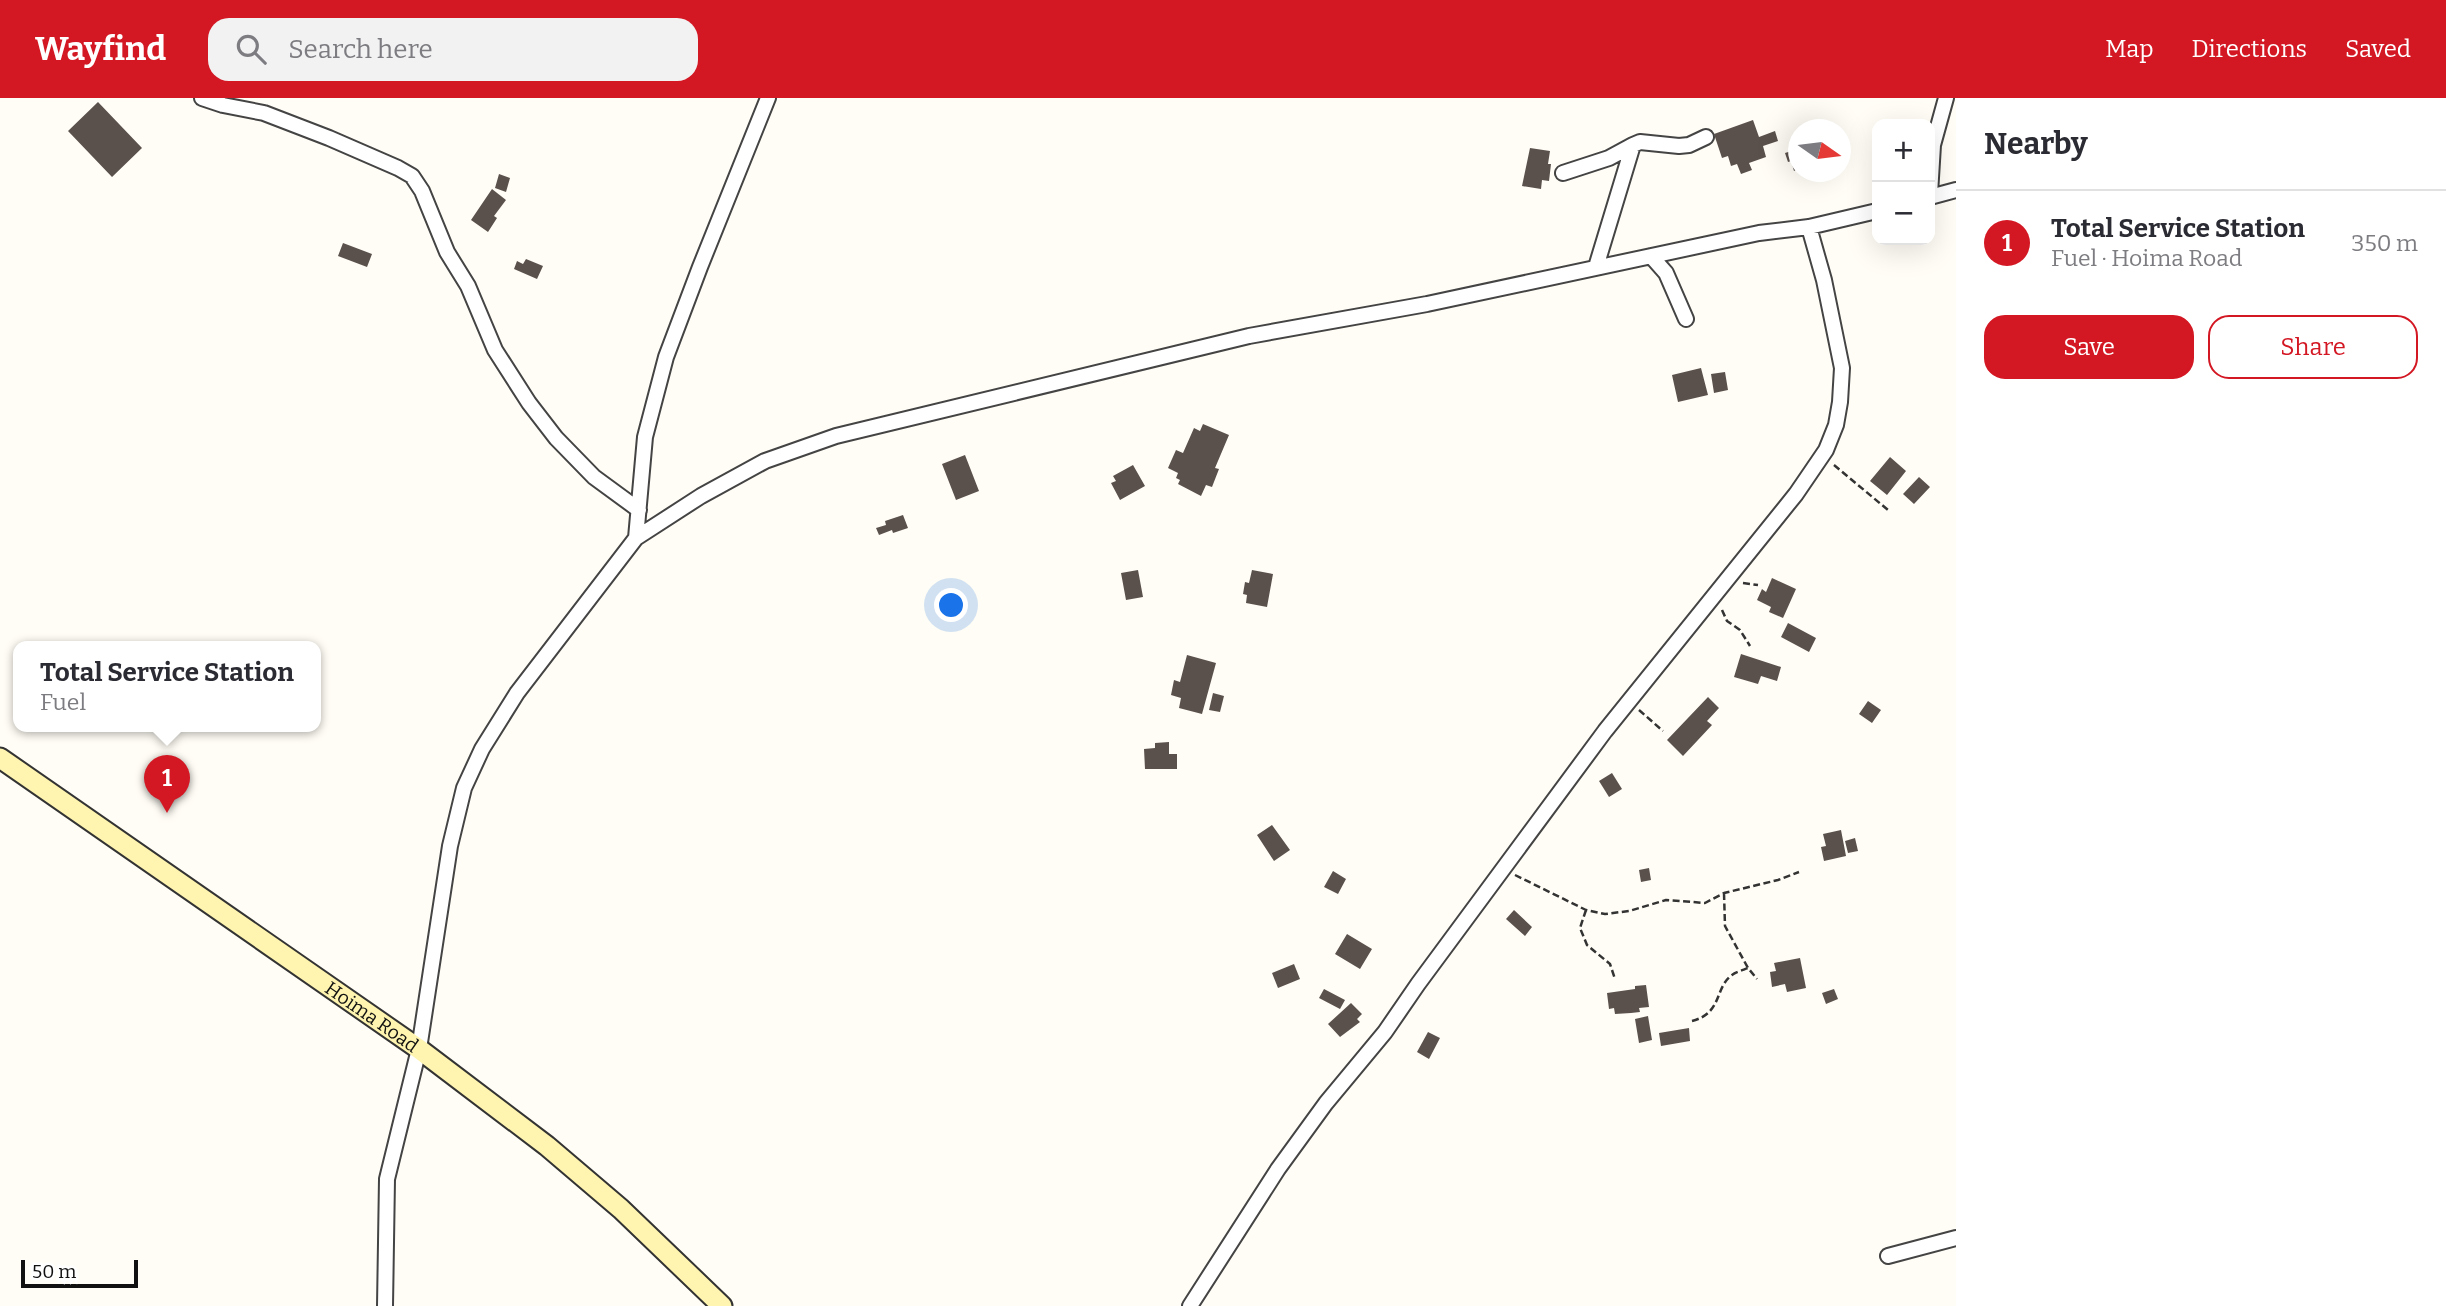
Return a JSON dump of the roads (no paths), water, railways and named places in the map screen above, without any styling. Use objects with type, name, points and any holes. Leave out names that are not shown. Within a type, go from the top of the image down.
[{"type":"main road","name":"Hoima Road","points":[[0,758],[419,1049],[547,1146],[621,1209],[722,1306]]},
{"type":"street","points":[[202,98],[264,113],[329,138],[412,176],[422,191],[447,252],[468,286],[495,350],[529,403],[556,438],[594,477],[639,510]]},
{"type":"street","points":[[636,538],[645,437],[666,357],[768,98]]},
{"type":"street","points":[[1931,182],[1933,145],[1946,98]]},
{"type":"street","points":[[1563,173],[1609,158],[1640,142],[1689,145],[1706,137]]},
{"type":"street","points":[[1595,267],[1633,145]]},
{"type":"street","points":[[1935,194],[1956,190]]},
{"type":"street","points":[[385,1306],[387,1179],[419,1049],[448,859],[464,788],[482,749],[517,693],[636,538],[701,496],[765,461],[836,436],[1249,336],[1427,304],[1759,233],[1809,227],[1872,212]]},
{"type":"street","points":[[1190,1306],[1278,1169],[1326,1102],[1385,1032],[1626,704],[1796,494],[1826,450],[1836,425],[1842,368],[1824,280],[1809,227]]},
{"type":"street","points":[[1651,256],[1666,273],[1686,319]]},
{"type":"street","points":[[1888,1256],[1956,1238]]},
{"type":"place","name":"Total Service Station","points":[[167,813]]}]
